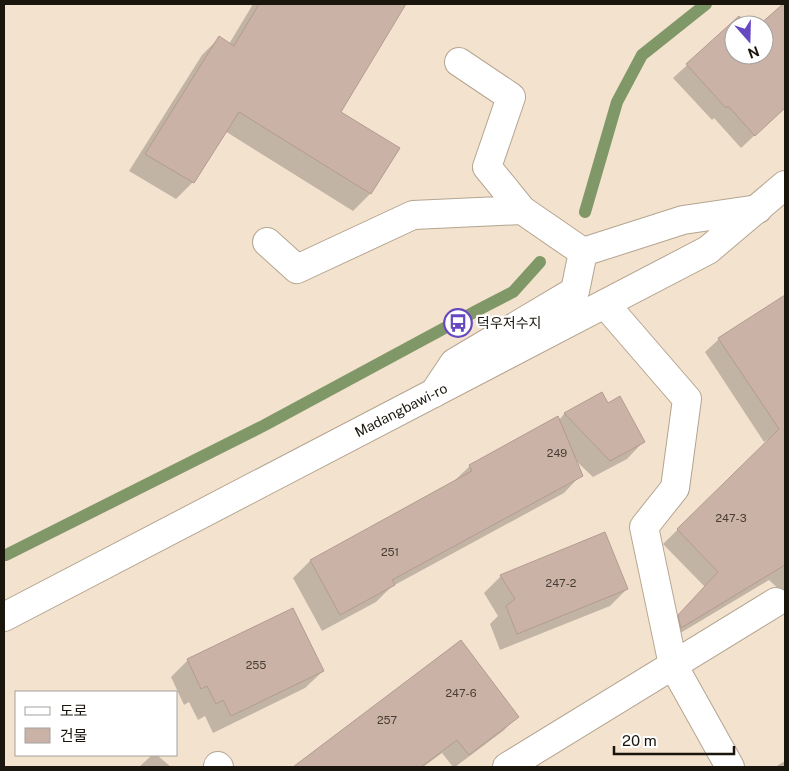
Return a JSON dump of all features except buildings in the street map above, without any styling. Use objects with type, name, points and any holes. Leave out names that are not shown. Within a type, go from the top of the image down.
[{"type":"main road","points":[[459,62],[511,97],[487,167],[522,210],[583,252]]},
{"type":"main road","name":"Madangbawi-ro","points":[[4,617],[708,250],[785,185]]},
{"type":"main road","points":[[583,252],[683,220],[758,209]]},
{"type":"main road","points":[[267,242],[297,269],[413,215],[522,210]]},
{"type":"main road","points":[[434,393],[454,363],[575,291],[583,252]]},
{"type":"main road","points":[[605,304],[687,400],[675,488],[644,528],[673,665],[730,767]]},
{"type":"main road","points":[[507,767],[776,602]]},
{"type":"waterway","points":[[585,212],[617,102],[642,55],[706,4]]},
{"type":"waterway","points":[[6,555],[263,426],[513,292],[540,262]]},
{"type":"place","name":"덕우저수지","points":[[458,323]]}]
